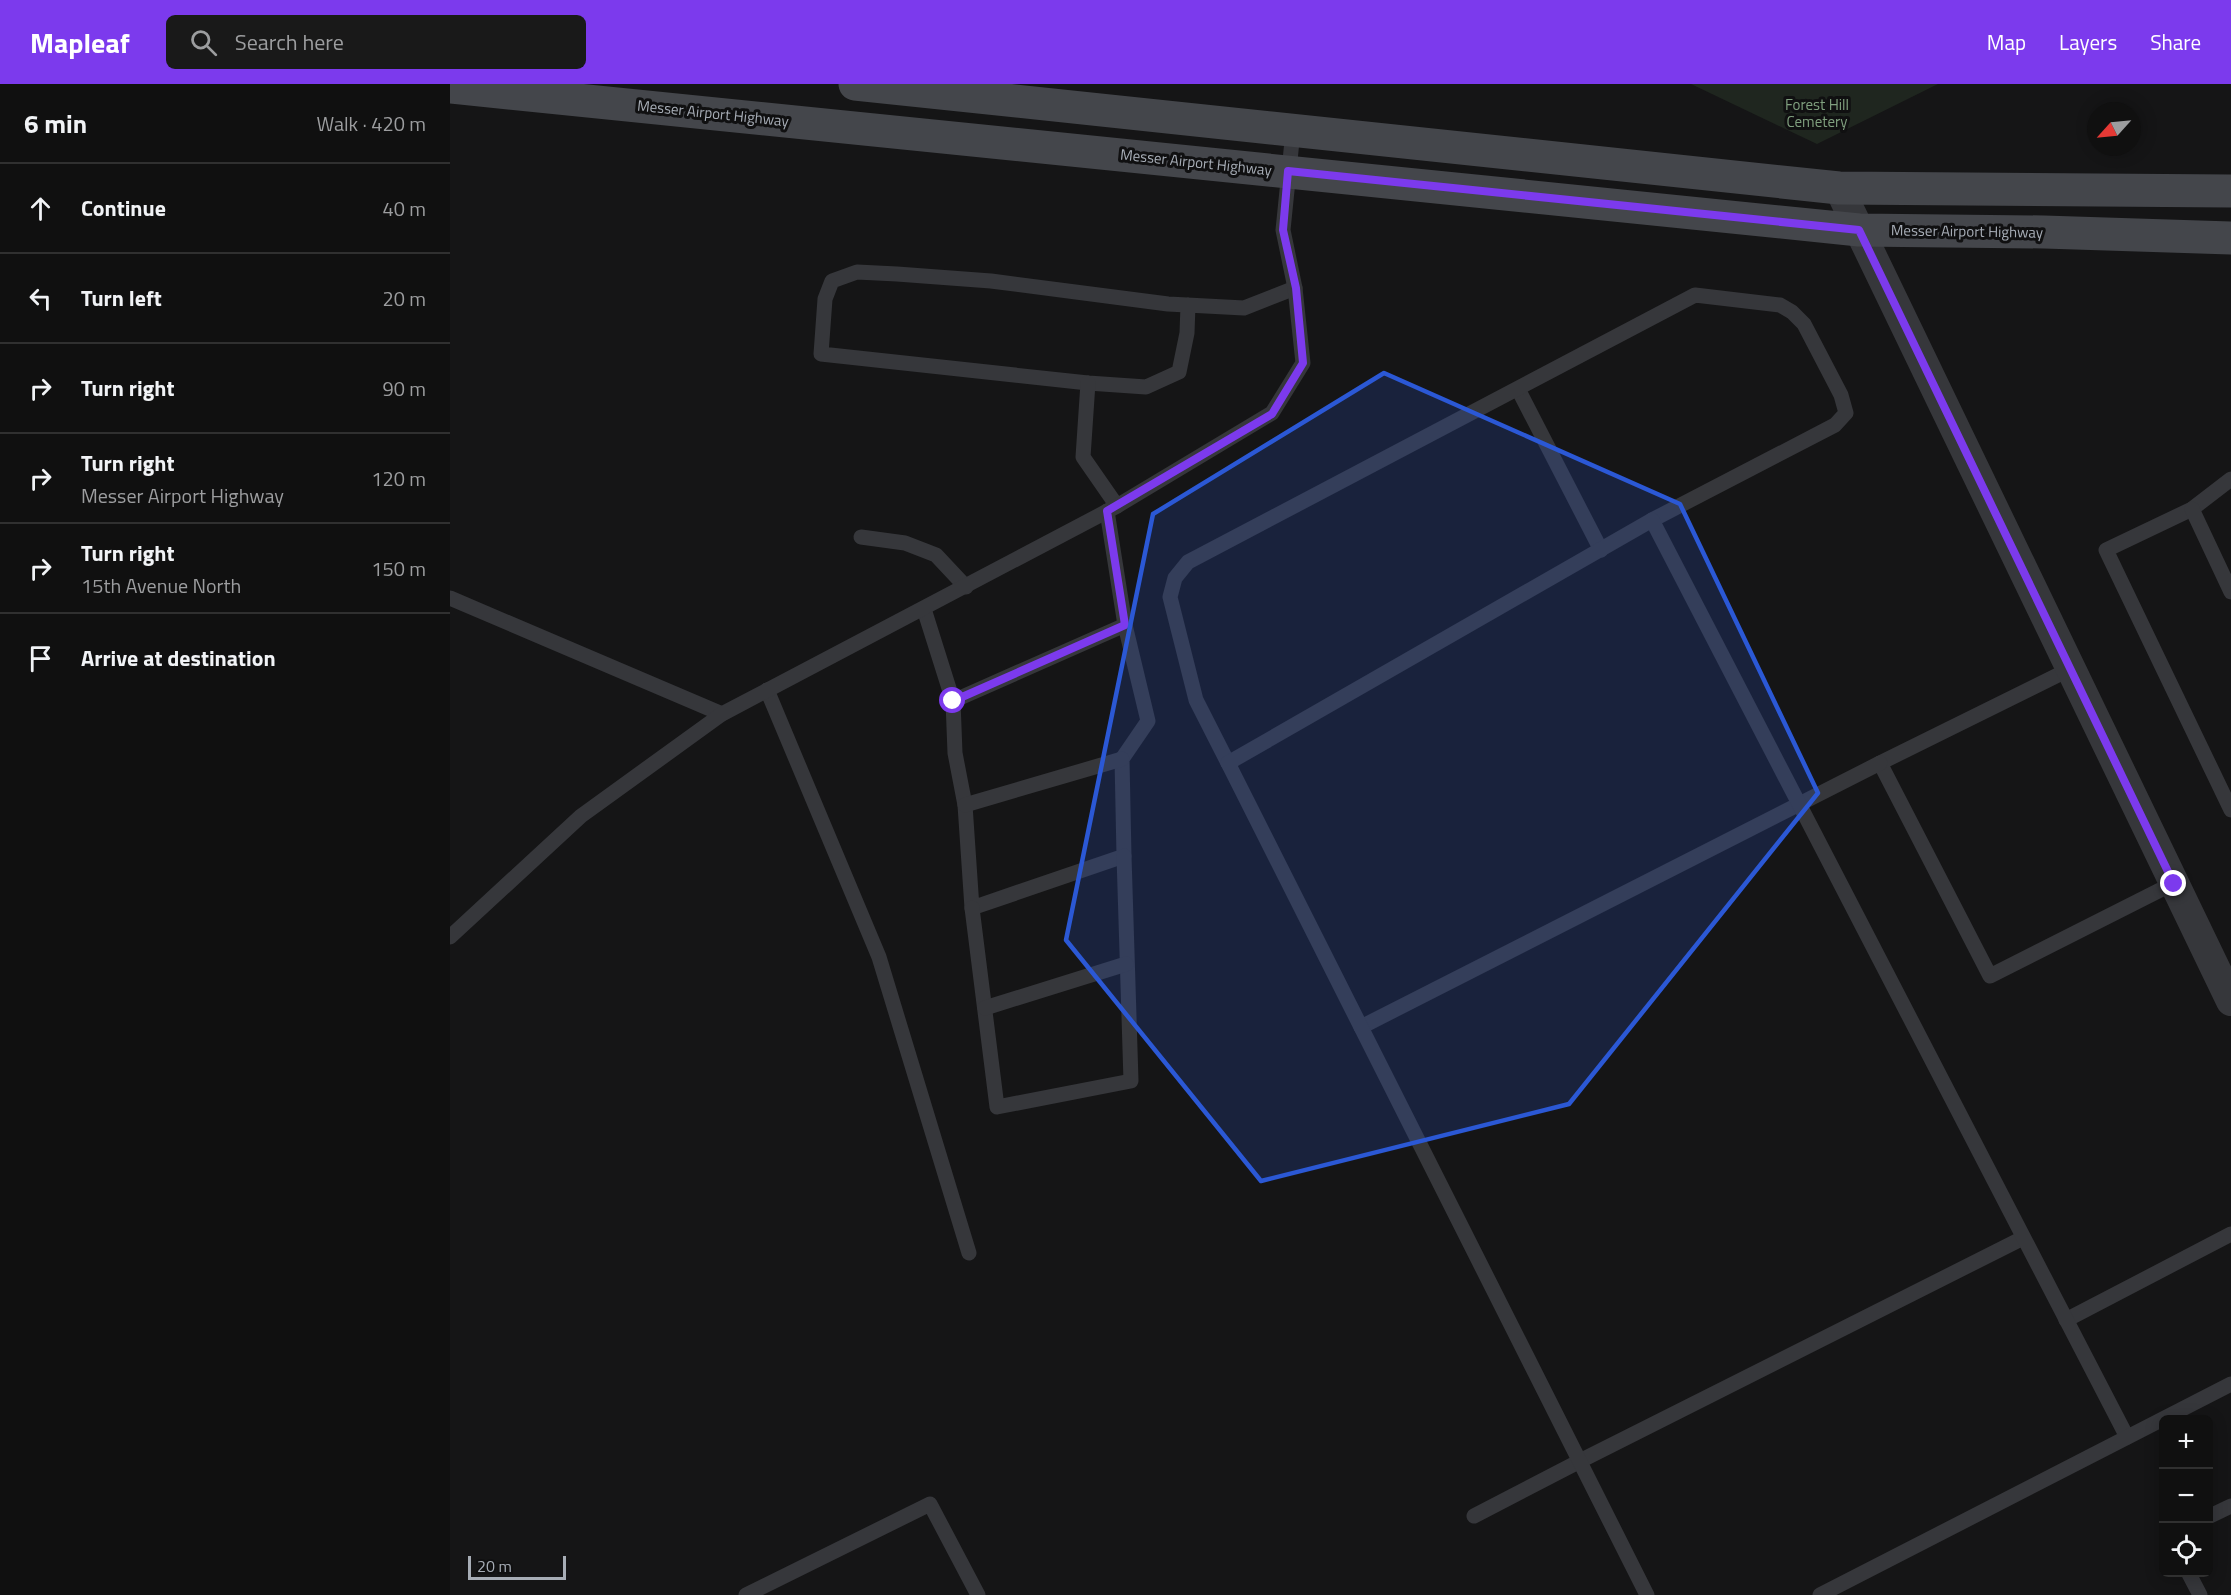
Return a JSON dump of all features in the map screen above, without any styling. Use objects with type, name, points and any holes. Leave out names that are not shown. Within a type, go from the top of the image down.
[{"type":"main road","points":[[855,84],[1839,188],[2231,191]]},
{"type":"main road","name":"Messer Airport Highway","points":[[450,87],[494,88],[1859,230],[2044,232],[2231,238]]},
{"type":"street","points":[[1012,84],[1045,105]]},
{"type":"street","points":[[1839,188],[2174,884],[2230,995]]},
{"type":"lane","points":[[450,937],[581,816],[722,714],[1112,509],[1272,414],[1303,363],[1296,288],[1283,230],[1293,131]]},
{"type":"lane","points":[[1188,305],[1187,333],[1179,372],[1146,387],[1088,383],[821,354],[825,299],[832,281],[857,272],[991,281],[1167,304],[1188,305],[1244,308],[1296,288]]},
{"type":"lane","points":[[1228,763],[1652,520],[1835,425],[1846,413],[1841,395],[1804,324],[1792,312],[1780,305],[1695,295],[1188,562],[1175,578],[1170,597],[1196,700],[1647,1595]]},
{"type":"lane","points":[[924,609],[953,701],[955,753],[964,805],[972,908],[998,1107],[1131,1081],[1122,759],[1148,721],[1125,625],[1112,509],[1083,457],[1088,383]]},
{"type":"lane","points":[[1518,389],[1601,550]]},
{"type":"lane","points":[[2231,479],[2192,509],[2106,550],[2231,810]]},
{"type":"lane","points":[[2192,509],[2231,592]]},
{"type":"lane","points":[[1652,520],[2127,1437]]},
{"type":"lane","points":[[861,537],[904,543],[936,555],[966,587]]},
{"type":"lane","points":[[450,598],[722,714]]},
{"type":"lane","points":[[953,701],[1125,625]]},
{"type":"lane","points":[[1361,1027],[2070,669]]},
{"type":"lane","points":[[767,690],[879,957],[969,1253]]},
{"type":"lane","points":[[964,805],[1122,759]]},
{"type":"lane","points":[[1880,763],[1990,976],[2174,884]]},
{"type":"lane","points":[[972,908],[1124,856]]},
{"type":"lane","points":[[985,1008],[1126,964]]},
{"type":"lane","points":[[2066,1320],[2231,1234]]},
{"type":"lane","points":[[1474,1516],[2023,1238]]},
{"type":"lane","points":[[1820,1595],[1850,1588],[2127,1437],[2231,1384]]},
{"type":"lane","points":[[746,1595],[930,1504],[978,1595]]},
{"type":"lane","points":[[2213,1515],[2231,1506]]},
{"type":"lane","points":[[2191,1577],[2200,1595]]},
{"type":"highlighted area","points":[[1384,373],[1680,504],[1818,793],[1569,1104],[1261,1181],[1066,940],[1153,514]]},
{"type":"green space","name":"Forest Hill Cemetery","points":[[1691,84],[1938,84],[1817,144]]},
{"type":"route","points":[[953,701],[1125,625],[1107,511],[1272,414],[1303,363],[1296,288],[1283,230],[1288,171],[1859,230],[2174,884]]}]
